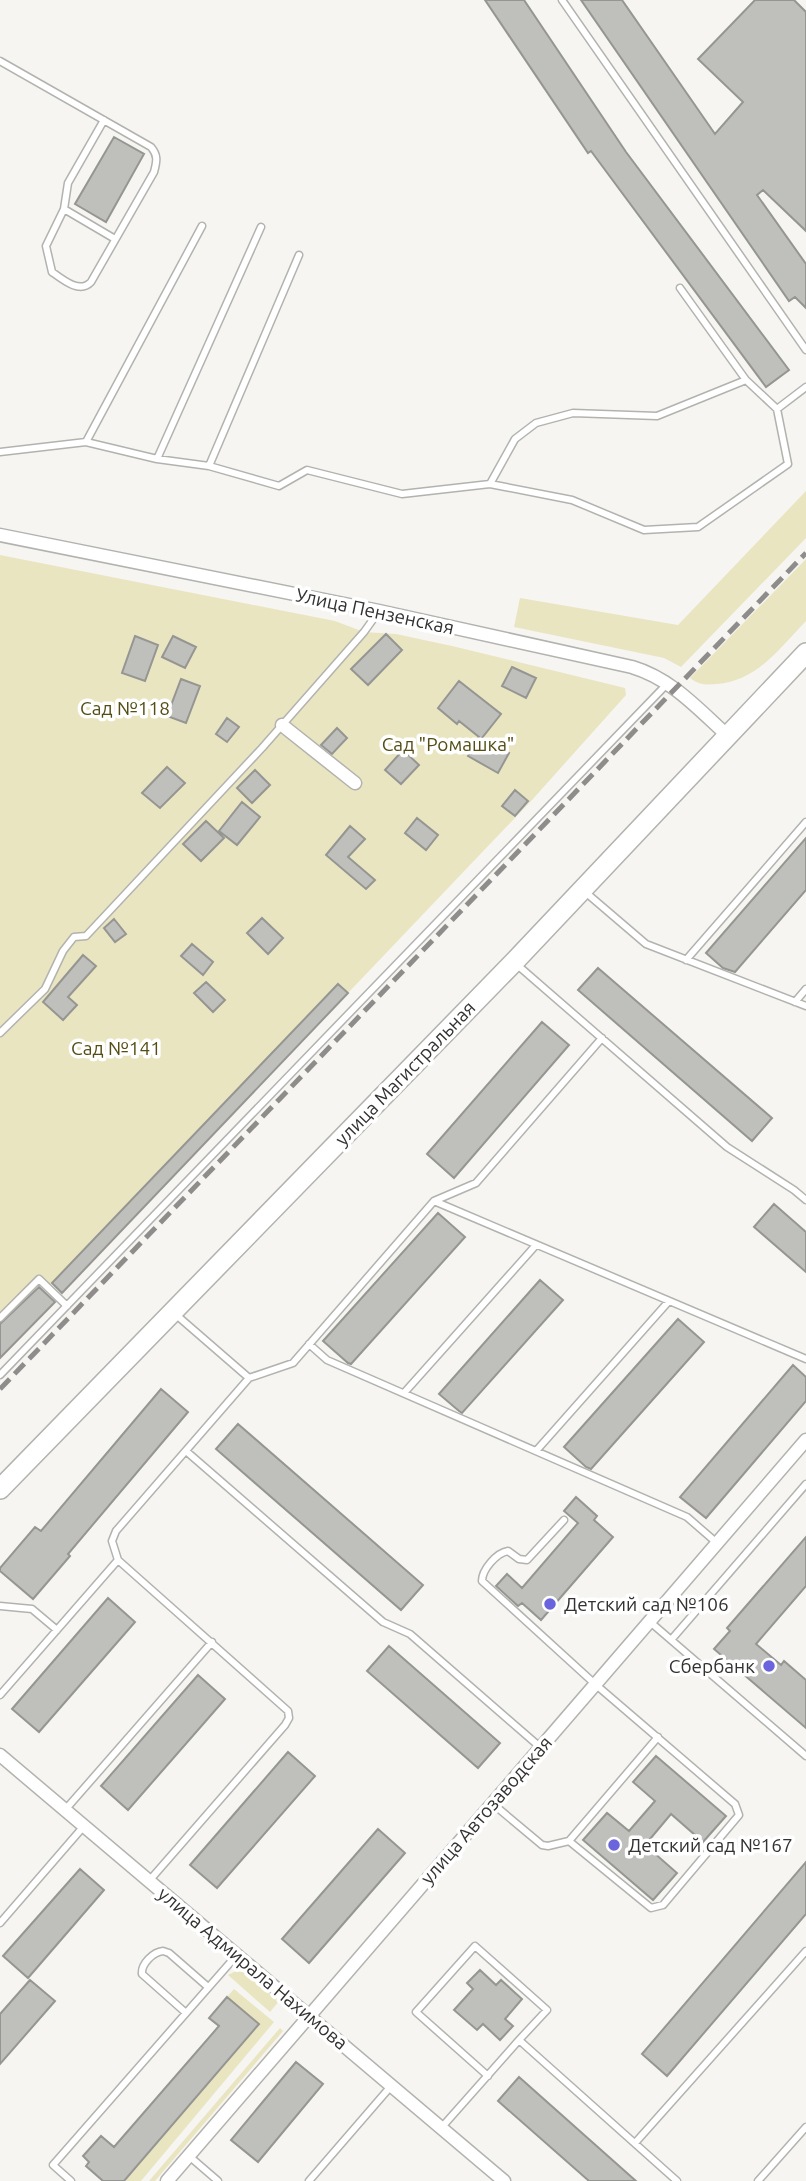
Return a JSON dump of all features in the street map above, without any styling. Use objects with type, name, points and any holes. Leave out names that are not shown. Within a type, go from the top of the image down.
[{"type":"main road","name":"улица Магистральная","points":[[0,1489],[514,962],[806,653]]},
{"type":"street","name":"Улица Пензенская","points":[[0,535],[379,611],[632,667],[668,683],[728,736]]},
{"type":"street","points":[[282,725],[355,783]]},
{"type":"street","name":"улица Автозаводская","points":[[167,2181],[806,1440]]},
{"type":"street","name":"улица Адмирала Нахимова","points":[[0,1755],[505,2181]]},
{"type":"lane","points":[[562,0],[806,351]]},
{"type":"lane","points":[[0,61],[104,120],[150,147],[156,153],[154,172],[116,239],[87,286],[74,286],[52,272],[46,246],[64,209],[68,183],[104,120]]},
{"type":"lane","points":[[64,209],[116,239]]},
{"type":"lane","points":[[86,442],[202,226]]},
{"type":"lane","points":[[157,459],[261,227]]},
{"type":"lane","points":[[209,466],[299,255]]},
{"type":"lane","points":[[0,452],[86,442],[157,459],[209,466],[279,486],[307,470],[402,494],[491,484],[572,500],[644,530],[698,527],[788,464],[777,409],[746,380],[680,288]]},
{"type":"lane","points":[[491,484],[515,439],[536,423],[573,413],[657,416],[746,380]]},
{"type":"lane","points":[[777,409],[806,387]]},
{"type":"lane","points":[[0,1033],[45,989],[63,951],[74,937],[86,936],[282,725],[364,632],[379,611]]},
{"type":"lane","points":[[0,1375],[668,683]]},
{"type":"lane","points":[[686,960],[806,822]]},
{"type":"lane","points":[[583,890],[646,944],[806,1006]]},
{"type":"lane","points":[[514,962],[727,1147],[806,1200]]},
{"type":"lane","points":[[795,1002],[806,989]]},
{"type":"lane","points":[[149,1881],[289,1718],[284,1704],[118,1560],[113,1536],[249,1378],[293,1363],[434,1201],[476,1183],[602,1038]]},
{"type":"lane","points":[[434,1201],[806,1359]]},
{"type":"lane","points":[[404,1394],[536,1245]]},
{"type":"lane","points":[[0,1318],[39,1279],[67,1306]]},
{"type":"lane","points":[[536,1451],[669,1301]]},
{"type":"lane","points":[[173,1311],[249,1378]]},
{"type":"lane","points":[[309,1344],[327,1360],[687,1517],[717,1543]]},
{"type":"lane","points":[[186,1451],[383,1622],[410,1634],[540,1747]]},
{"type":"lane","points":[[671,1640],[806,1483]]},
{"type":"lane","points":[[564,1520],[527,1560],[519,1559],[508,1551],[500,1553],[484,1572],[482,1581],[595,1684],[735,1804],[739,1815],[663,1905],[650,1909],[569,1840]]},
{"type":"lane","points":[[0,1695],[118,1560]]},
{"type":"lane","points":[[0,1606],[27,1607],[57,1630]]},
{"type":"lane","points":[[649,1621],[806,1756]]},
{"type":"lane","points":[[65,1811],[212,1642]]},
{"type":"lane","points":[[491,1803],[542,1845],[569,1840],[658,1737]]},
{"type":"lane","points":[[0,1923],[84,1826]]},
{"type":"lane","points":[[442,2127],[488,2076],[519,2040],[547,2010],[475,1946],[416,2012],[488,2076]]},
{"type":"lane","points":[[186,2013],[142,1975],[144,1965],[154,1954],[163,1951],[208,1987]]},
{"type":"lane","points":[[635,2143],[806,1951]]},
{"type":"lane","points":[[71,2181],[53,2165],[237,1954]]},
{"type":"lane","points":[[519,2040],[677,2181]]},
{"type":"lane","points":[[312,2180],[391,2085]]},
{"type":"lane","points":[[758,2181],[806,2127]]},
{"type":"lane","points":[[188,2156],[218,2181]]},
{"type":"green space","points":[[806,491],[806,538],[681,667],[664,658],[514,627],[520,598],[678,625]]},
{"type":"green space","points":[[0,555],[335,621],[364,632],[396,634],[452,646],[625,688],[626,695],[532,800],[348,993],[338,984],[48,1288],[40,1280],[0,1318]]},
{"type":"green space","points":[[806,559],[806,621],[777,652],[756,670],[731,682],[706,684],[690,678]]},
{"type":"green space","points":[[236,1971],[247,1973],[280,2000],[270,2012],[228,1975]]},
{"type":"green space","points":[[234,1989],[274,2022],[141,2181],[124,2181],[259,2024],[227,1997]]},
{"type":"green space","points":[[280,2028],[283,2031],[155,2181],[149,2181]]},
{"type":"building","points":[[485,0],[524,0],[626,152],[789,370],[766,387],[591,151],[588,153]]},
{"type":"building","points":[[581,0],[622,0],[715,134],[743,102],[698,59],[755,0],[794,0],[806,12],[806,231],[763,190],[757,195],[806,264],[806,308],[795,297],[789,301]]},
{"type":"building","points":[[114,137],[144,154],[106,222],[75,204]]},
{"type":"building","points":[[386,634],[402,650],[368,685],[351,669]]},
{"type":"building","points":[[135,636],[158,645],[145,681],[122,673]]},
{"type":"building","points":[[173,636],[196,647],[185,668],[162,657]]},
{"type":"building","points":[[512,667],[536,678],[526,698],[502,686]]},
{"type":"building","points":[[181,679],[200,686],[186,723],[167,716]]},
{"type":"building","points":[[459,681],[501,714],[482,738],[509,753],[498,773],[468,756],[479,737],[438,708]]},
{"type":"building","points":[[227,718],[239,727],[227,742],[216,734]]},
{"type":"building","points":[[337,728],[347,738],[332,754],[321,745]]},
{"type":"building","points":[[403,750],[419,765],[401,784],[385,770]]},
{"type":"building","points":[[167,767],[185,783],[160,808],[142,793]]},
{"type":"building","points":[[255,770],[270,785],[252,803],[237,788]]},
{"type":"building","points":[[515,790],[528,801],[515,816],[502,806]]},
{"type":"building","points":[[242,802],[260,817],[237,845],[219,831]]},
{"type":"building","points":[[417,818],[438,835],[426,850],[405,833]]},
{"type":"building","points":[[206,821],[224,838],[201,861],[183,844]]},
{"type":"building","points":[[350,826],[365,839],[348,857],[375,880],[366,889],[326,855]]},
{"type":"building","points":[[806,838],[806,890],[735,972],[723,968],[706,953]]},
{"type":"building","points":[[262,918],[283,938],[268,954],[247,933]]},
{"type":"building","points":[[114,919],[126,934],[115,942],[104,928]]},
{"type":"building","points":[[192,944],[213,962],[203,975],[181,956]]},
{"type":"building","points":[[83,955],[96,966],[68,997],[77,1005],[63,1020],[43,1002]]},
{"type":"building","points":[[598,968],[772,1118],[752,1141],[578,990]]},
{"type":"building","points":[[206,982],[225,1000],[213,1012],[194,993]]},
{"type":"building","points":[[338,984],[348,993],[62,1293],[52,1283]]},
{"type":"building","points":[[542,1022],[569,1045],[454,1178],[427,1154]]},
{"type":"building","points":[[774,1204],[806,1232],[806,1272],[754,1227]]},
{"type":"building","points":[[438,1213],[465,1237],[351,1364],[348,1363],[323,1341]]},
{"type":"building","points":[[540,1280],[563,1300],[462,1413],[439,1394]]},
{"type":"building","points":[[39,1287],[55,1302],[0,1358],[0,1324]]},
{"type":"building","points":[[678,1319],[704,1342],[591,1469],[586,1467],[564,1447]]},
{"type":"building","points":[[793,1365],[806,1377],[806,1401],[706,1518],[680,1497]]},
{"type":"building","points":[[161,1389],[188,1412],[33,1599],[0,1571],[0,1568],[35,1527],[41,1531]]},
{"type":"building","points":[[238,1424],[423,1585],[401,1610],[216,1449]]},
{"type":"building","points":[[576,1497],[597,1516],[594,1520],[613,1537],[541,1620],[522,1603],[518,1606],[496,1586],[507,1574],[522,1588],[578,1523],[564,1511]]},
{"type":"building","points":[[806,1537],[806,1586],[756,1644],[781,1665],[784,1661],[806,1680],[806,1728],[714,1649],[730,1631],[727,1628]]},
{"type":"building","points":[[108,1598],[135,1622],[39,1732],[12,1709]]},
{"type":"building","points":[[389,1646],[500,1743],[478,1768],[367,1671]]},
{"type":"building","points":[[198,1675],[225,1699],[128,1810],[101,1786]]},
{"type":"building","points":[[288,1752],[315,1776],[217,1888],[190,1865]]},
{"type":"building","points":[[656,1756],[726,1816],[703,1842],[671,1814],[645,1845],[677,1873],[653,1900],[583,1840],[607,1813],[629,1831],[655,1801],[633,1782]]},
{"type":"building","points":[[378,1829],[405,1853],[309,1963],[282,1939]]},
{"type":"building","points":[[806,1862],[806,1914],[667,2076],[642,2054]]},
{"type":"building","points":[[80,1869],[104,1890],[28,1978],[3,1956]]},
{"type":"building","points":[[480,1970],[496,1985],[501,1980],[522,1999],[505,2019],[513,2026],[500,2040],[483,2024],[477,2030],[454,2010],[473,1989],[467,1983]]},
{"type":"building","points":[[30,1980],[55,2001],[0,2064],[0,2014]]},
{"type":"building","points":[[227,1997],[259,2024],[124,2181],[103,2181],[86,2166],[89,2162],[83,2156],[101,2136],[114,2147],[219,2026],[209,2018]]},
{"type":"building","points":[[296,2062],[323,2084],[258,2162],[231,2140]]},
{"type":"building","points":[[519,2077],[636,2181],[589,2181],[498,2101]]},
{"type":"railway","points":[[0,1389],[806,553]]},
{"type":"place","name":"Детский сад №106","points":[[550,1604]]},
{"type":"place","name":"Сбербанк","points":[[769,1666]]},
{"type":"place","name":"Детский сад №167","points":[[614,1845]]},
{"type":"park label","name":"Сад №118","points":[[125,708]]},
{"type":"park label","name":"Сад \"Ромашка\"","points":[[448,744]]},
{"type":"park label","name":"Сад №141","points":[[116,1048]]}]
